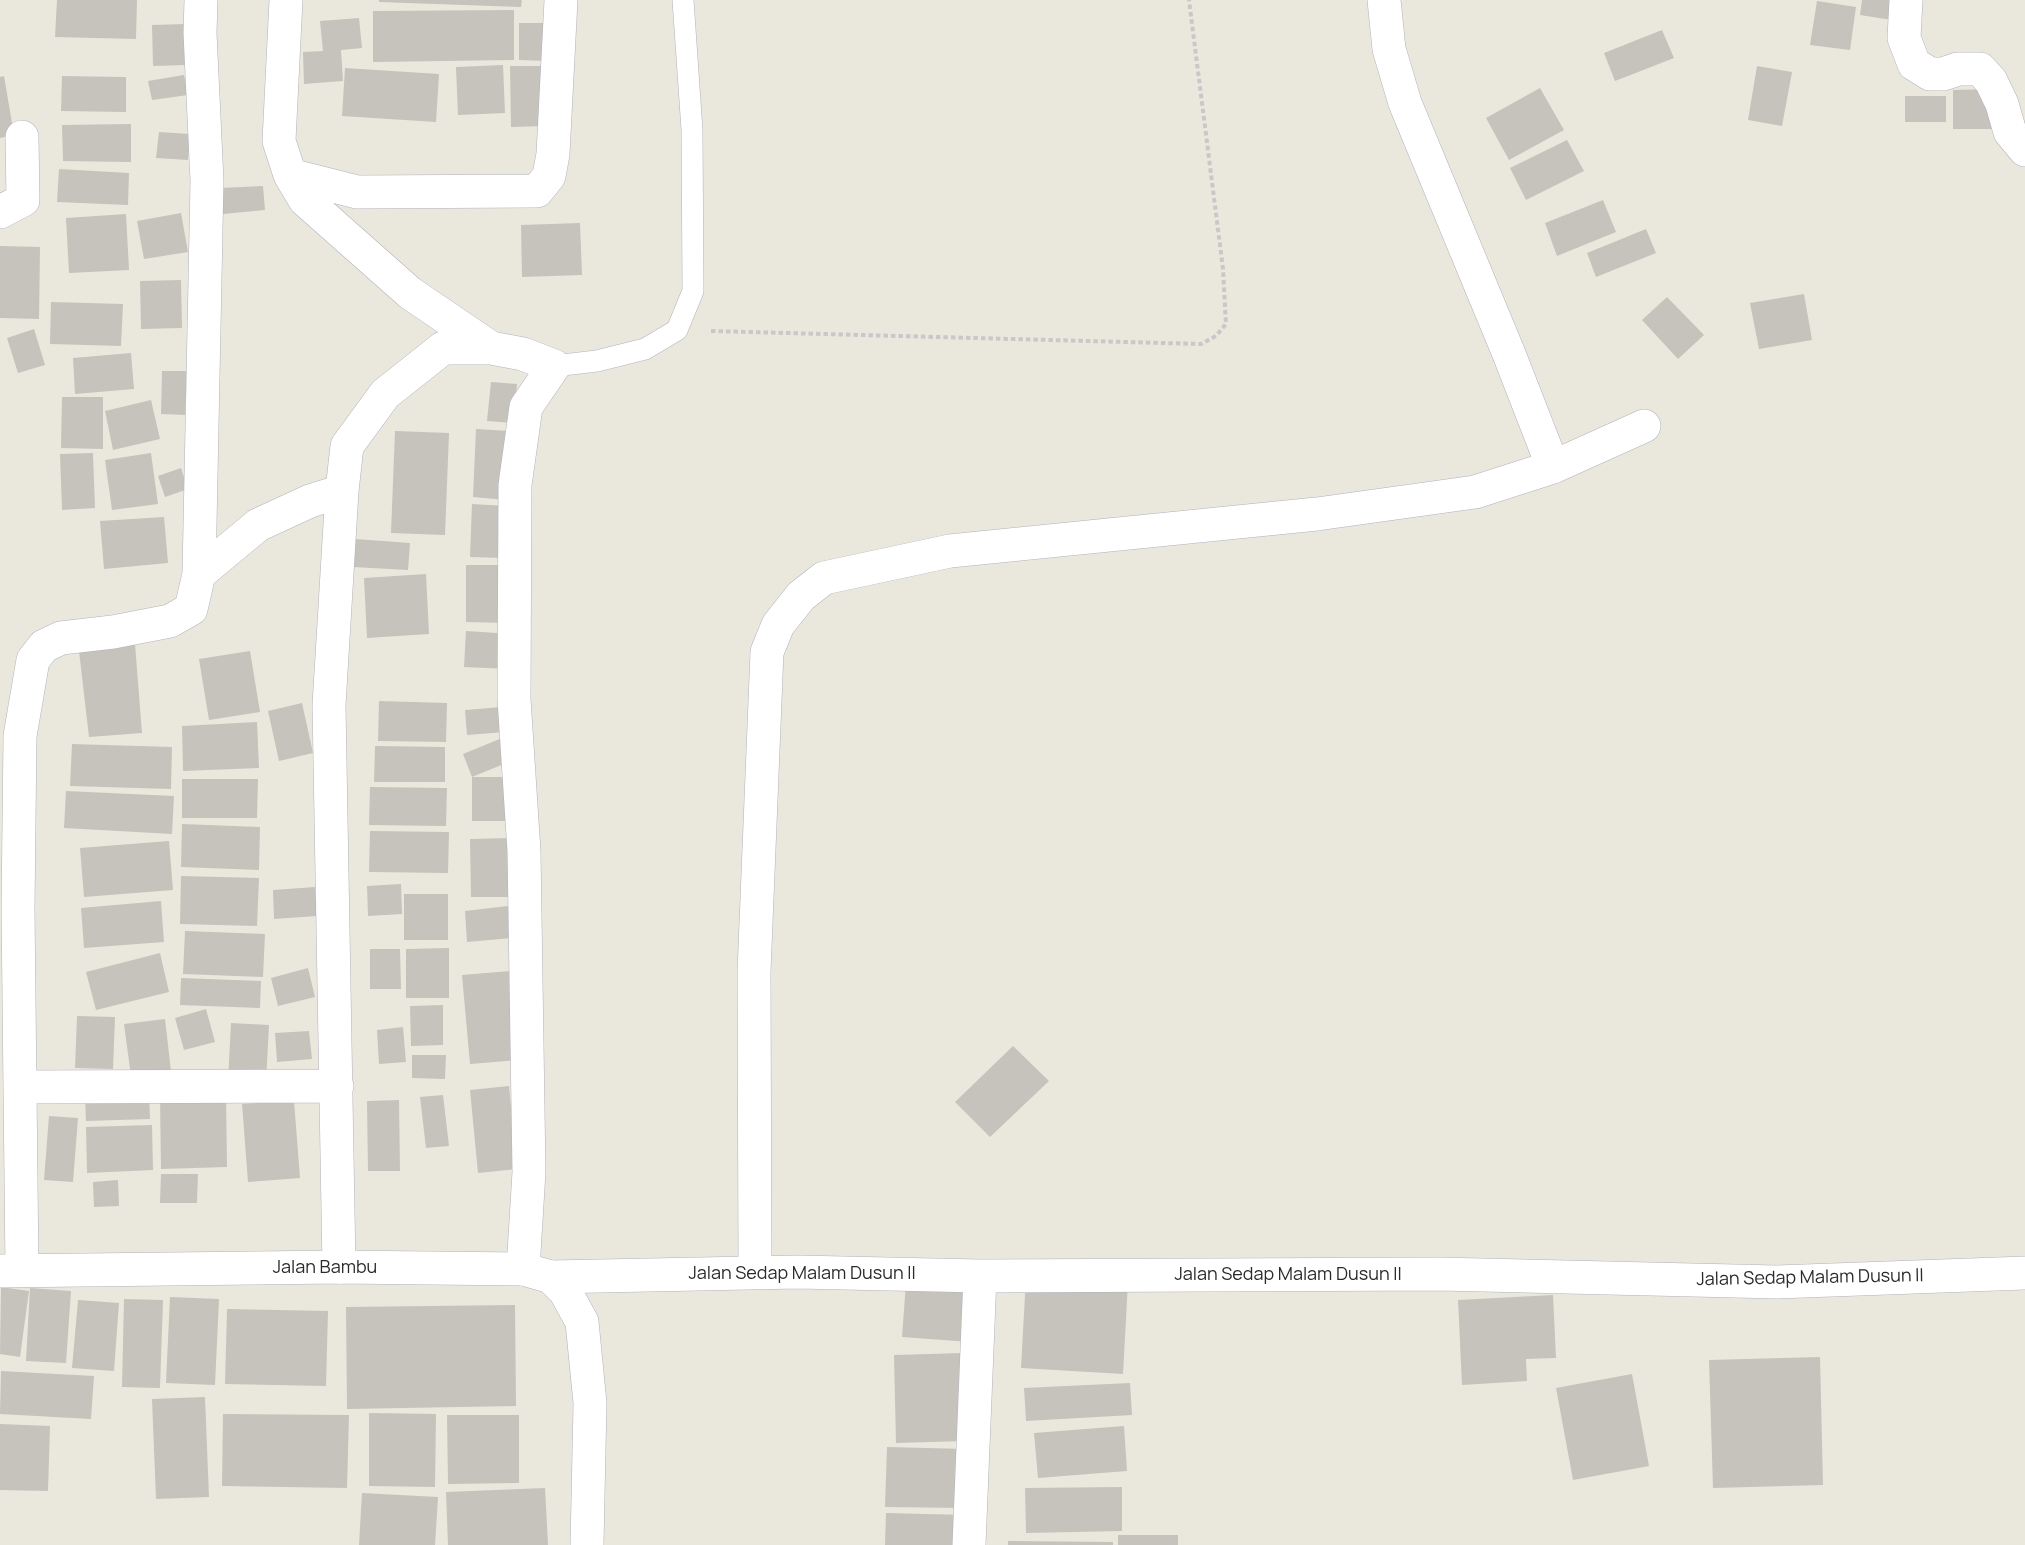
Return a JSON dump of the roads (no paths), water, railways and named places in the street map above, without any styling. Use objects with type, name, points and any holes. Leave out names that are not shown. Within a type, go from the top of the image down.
[{"type":"street","points":[[11,1270],[21,1087],[18,909],[20,736],[33,660],[44,646],[61,638],[113,632],[170,621],[191,609],[199,574],[207,181],[200,33],[201,0]]},
{"type":"street","points":[[286,0],[279,141],[290,175],[305,200],[410,293],[491,348]]},
{"type":"street","points":[[290,175],[357,192],[537,191],[549,176],[554,154],[561,0]]},
{"type":"street","points":[[1384,0],[1389,49],[1405,103],[1478,276],[1553,466]]},
{"type":"street","points":[[1906,0],[1904,38],[1914,64],[1930,74],[1943,74],[1958,69],[1980,69],[1991,81],[2002,104],[2010,132],[2025,150]]},
{"type":"street","points":[[0,212],[23,200],[22,137]]},
{"type":"street","points":[[339,1267],[329,705],[342,491],[347,446],[385,394],[443,348],[491,348],[524,354],[554,366],[526,407],[515,485],[514,699],[524,851],[529,1172],[537,1273],[565,1292],[582,1322],[590,1403],[587,1545]]},
{"type":"street","points":[[755,1272],[754,972],[767,652],[777,625],[801,596],[824,578],[950,551],[1317,514],[1475,492],[1553,466],[1644,426]]},
{"type":"street","points":[[199,574],[258,525],[310,501],[342,491]]},
{"type":"street","points":[[21,1087],[337,1086]]},
{"type":"street","name":"Jalan Bambu","points":[[11,1270],[339,1267],[537,1273]]},
{"type":"street","name":"Jalan Sedap Malam Dusun II","points":[[537,1273],[755,1272],[980,1276],[1440,1274],[1777,1282],[2025,1273]]},
{"type":"street","points":[[969,1545],[980,1276]]},
{"type":"lane","points":[[554,366],[597,361],[645,349],[677,330],[693,291],[692,130],[682,0]]}]
